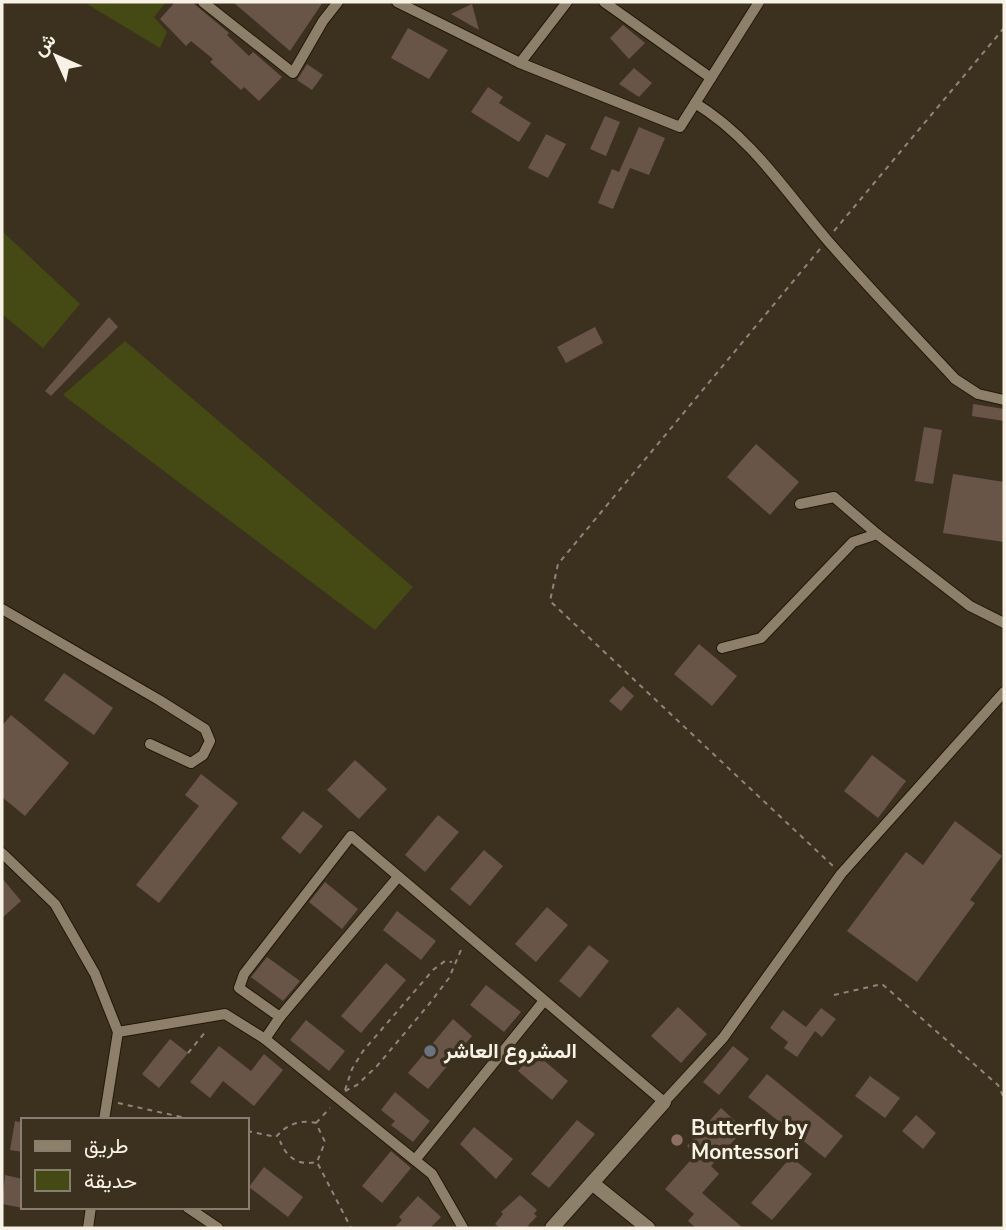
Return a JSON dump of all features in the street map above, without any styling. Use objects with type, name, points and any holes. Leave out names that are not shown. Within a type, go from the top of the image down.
[{"type":"street","points":[[203,2],[293,73],[323,21],[338,2]]},
{"type":"street","points":[[397,2],[520,63],[680,127],[759,2]]},
{"type":"street","points":[[520,63],[567,2]]},
{"type":"street","points":[[604,2],[710,78]]},
{"type":"street","points":[[695,103],[719,117],[747,142],[827,240],[955,379],[978,394],[1004,400]]},
{"type":"street","points":[[800,503],[834,497],[970,606],[1004,623]]},
{"type":"street","points":[[722,648],[761,638],[853,542],[877,534]]},
{"type":"street","points":[[2,610],[159,700],[205,729],[210,741],[202,755],[191,763],[150,744]]},
{"type":"street","points":[[552,1228],[723,1038],[841,874],[1004,692]]},
{"type":"street","points":[[280,1017],[239,988],[244,974],[351,836],[543,1002],[664,1102]]},
{"type":"street","points":[[2,853],[55,904],[95,974],[118,1032],[104,1118]]},
{"type":"street","points":[[265,1039],[280,1017],[398,877]]},
{"type":"street","points":[[415,1160],[543,1002]]},
{"type":"street","points":[[118,1032],[225,1014],[265,1039],[432,1174],[463,1228]]},
{"type":"street","points":[[592,1183],[648,1228]]},
{"type":"street","points":[[88,1228],[91,1209]]},
{"type":"street","points":[[190,1209],[218,1228]]},
{"type":"path","points":[[841,874],[550,601],[558,564],[1004,28]]},
{"type":"path","points":[[453,962],[445,961],[433,970],[363,1051],[352,1069],[345,1091],[357,1085],[377,1066],[449,978],[453,962],[461,950]]},
{"type":"path","points":[[834,995],[882,985],[999,1085],[1004,1098]]},
{"type":"path","points":[[188,1053],[220,1014]]},
{"type":"path","points":[[107,1101],[186,1118]]},
{"type":"path","points":[[248,1131],[276,1137],[285,1127],[316,1123],[326,1142],[317,1162]]},
{"type":"path","points":[[280,1142],[285,1154],[295,1161],[317,1162]]},
{"type":"path","points":[[317,1162],[351,1228]]},
{"type":"green space","points":[[166,2],[154,17],[167,32],[160,48],[87,4]]},
{"type":"green space","points":[[2,231],[80,304],[43,348],[2,314]]},
{"type":"green space","points":[[125,341],[413,587],[375,630],[63,395]]},
{"type":"building","points":[[175,2],[192,2],[229,33],[227,35],[249,56],[253,52],[282,77],[259,101],[244,87],[241,90],[210,62],[213,59],[191,41],[186,46],[160,19]]},
{"type":"building","points":[[233,2],[323,2],[290,51]]},
{"type":"building","points":[[472,4],[479,30],[451,14]]},
{"type":"building","points":[[623,25],[645,43],[629,59],[610,38]]},
{"type":"building","points":[[408,28],[448,50],[429,79],[391,58]]},
{"type":"building","points":[[307,64],[323,75],[312,90],[297,80]]},
{"type":"building","points":[[634,68],[652,83],[639,97],[619,84]]},
{"type":"building","points":[[488,87],[503,97],[499,103],[531,123],[519,142],[471,112]]},
{"type":"building","points":[[605,116],[620,122],[606,156],[590,149]]},
{"type":"building","points":[[639,127],[665,138],[649,175],[630,168],[613,209],[598,203],[612,169],[619,172]]},
{"type":"building","points":[[546,134],[566,144],[548,178],[528,168]]},
{"type":"building","points":[[109,317],[118,327],[51,396],[45,391]]},
{"type":"building","points":[[595,327],[603,343],[566,363],[557,347]]},
{"type":"building","points":[[973,404],[1004,409],[1004,421],[972,416]]},
{"type":"building","points":[[924,427],[942,430],[933,484],[915,481]]},
{"type":"building","points":[[756,444],[799,482],[770,515],[727,477]]},
{"type":"building","points":[[953,474],[1004,482],[1004,542],[943,533]]},
{"type":"building","points":[[699,644],[737,676],[712,706],[674,674]]},
{"type":"building","points":[[64,673],[113,708],[94,735],[44,700]]},
{"type":"building","points":[[623,686],[634,696],[621,711],[609,701]]},
{"type":"building","points":[[11,715],[69,763],[25,816],[2,797],[2,726]]},
{"type":"building","points":[[872,755],[906,781],[878,818],[844,791]]},
{"type":"building","points":[[355,760],[387,789],[359,819],[327,790]]},
{"type":"building","points":[[201,774],[238,803],[159,903],[136,885],[199,806],[185,795]]},
{"type":"building","points":[[303,811],[323,826],[300,854],[281,838]]},
{"type":"building","points":[[438,815],[459,832],[425,872],[405,855]]},
{"type":"building","points":[[955,821],[1002,856],[970,900],[975,903],[917,982],[847,931],[906,852],[923,865]]},
{"type":"building","points":[[484,850],[503,866],[470,906],[450,889]]},
{"type":"building","points":[[2,878],[21,901],[2,918]]},
{"type":"building","points":[[325,882],[358,909],[342,929],[309,902]]},
{"type":"building","points":[[547,907],[568,925],[536,962],[515,944]]},
{"type":"building","points":[[397,911],[436,941],[421,960],[383,930]]},
{"type":"building","points":[[589,945],[609,961],[580,998],[559,981]]},
{"type":"building","points":[[267,957],[300,981],[283,1001],[251,977]]},
{"type":"building","points":[[386,963],[406,980],[361,1033],[341,1016]]},
{"type":"building","points":[[486,985],[521,1012],[504,1032],[470,1005]]},
{"type":"building","points":[[678,1007],[707,1034],[681,1063],[651,1036]]},
{"type":"building","points":[[821,1008],[836,1019],[822,1037],[815,1031],[797,1057],[784,1048],[788,1042],[770,1028],[783,1010],[806,1027]]},
{"type":"building","points":[[453,1019],[472,1036],[428,1089],[408,1073]]},
{"type":"building","points":[[306,1020],[345,1051],[329,1071],[290,1040]]},
{"type":"building","points":[[170,1039],[188,1053],[159,1088],[142,1074]]},
{"type":"building","points":[[219,1046],[251,1071],[264,1054],[283,1070],[254,1106],[223,1081],[210,1098],[190,1082]]},
{"type":"building","points":[[733,1046],[749,1059],[719,1095],[703,1082]]},
{"type":"building","points":[[534,1052],[568,1081],[552,1100],[518,1071]]},
{"type":"building","points":[[767,1074],[843,1136],[825,1158],[748,1097]]},
{"type":"building","points":[[870,1076],[900,1098],[885,1118],[855,1096]]},
{"type":"building","points":[[395,1092],[430,1121],[413,1142],[391,1125],[395,1121],[381,1110]]},
{"type":"building","points":[[721,1108],[744,1129],[711,1166],[719,1174],[702,1193],[743,1228],[696,1228],[688,1221],[694,1214],[665,1189],[696,1154],[687,1146]]},
{"type":"building","points":[[916,1115],[936,1133],[923,1149],[902,1131]]},
{"type":"building","points":[[577,1120],[595,1134],[549,1188],[531,1174]]},
{"type":"building","points":[[15,1121],[21,1122],[21,1152],[10,1150]]},
{"type":"building","points":[[474,1127],[513,1159],[496,1179],[460,1144]]},
{"type":"building","points":[[391,1151],[411,1168],[382,1203],[362,1186]]},
{"type":"building","points":[[791,1157],[812,1174],[772,1220],[751,1203]]},
{"type":"building","points":[[264,1167],[303,1197],[288,1217],[249,1187]]},
{"type":"building","points":[[5,1175],[21,1179],[21,1208],[2,1204]]},
{"type":"building","points":[[520,1195],[537,1210],[534,1214],[537,1216],[526,1228],[500,1228],[495,1224],[503,1214],[501,1212]]},
{"type":"building","points":[[418,1196],[441,1217],[430,1228],[394,1228],[402,1220],[399,1217]]},
{"type":"place","name":"المشروع العاشر","points":[[430,1051]]},
{"type":"place","name":"Butterfly by Montessori","points":[[677,1140]]}]
